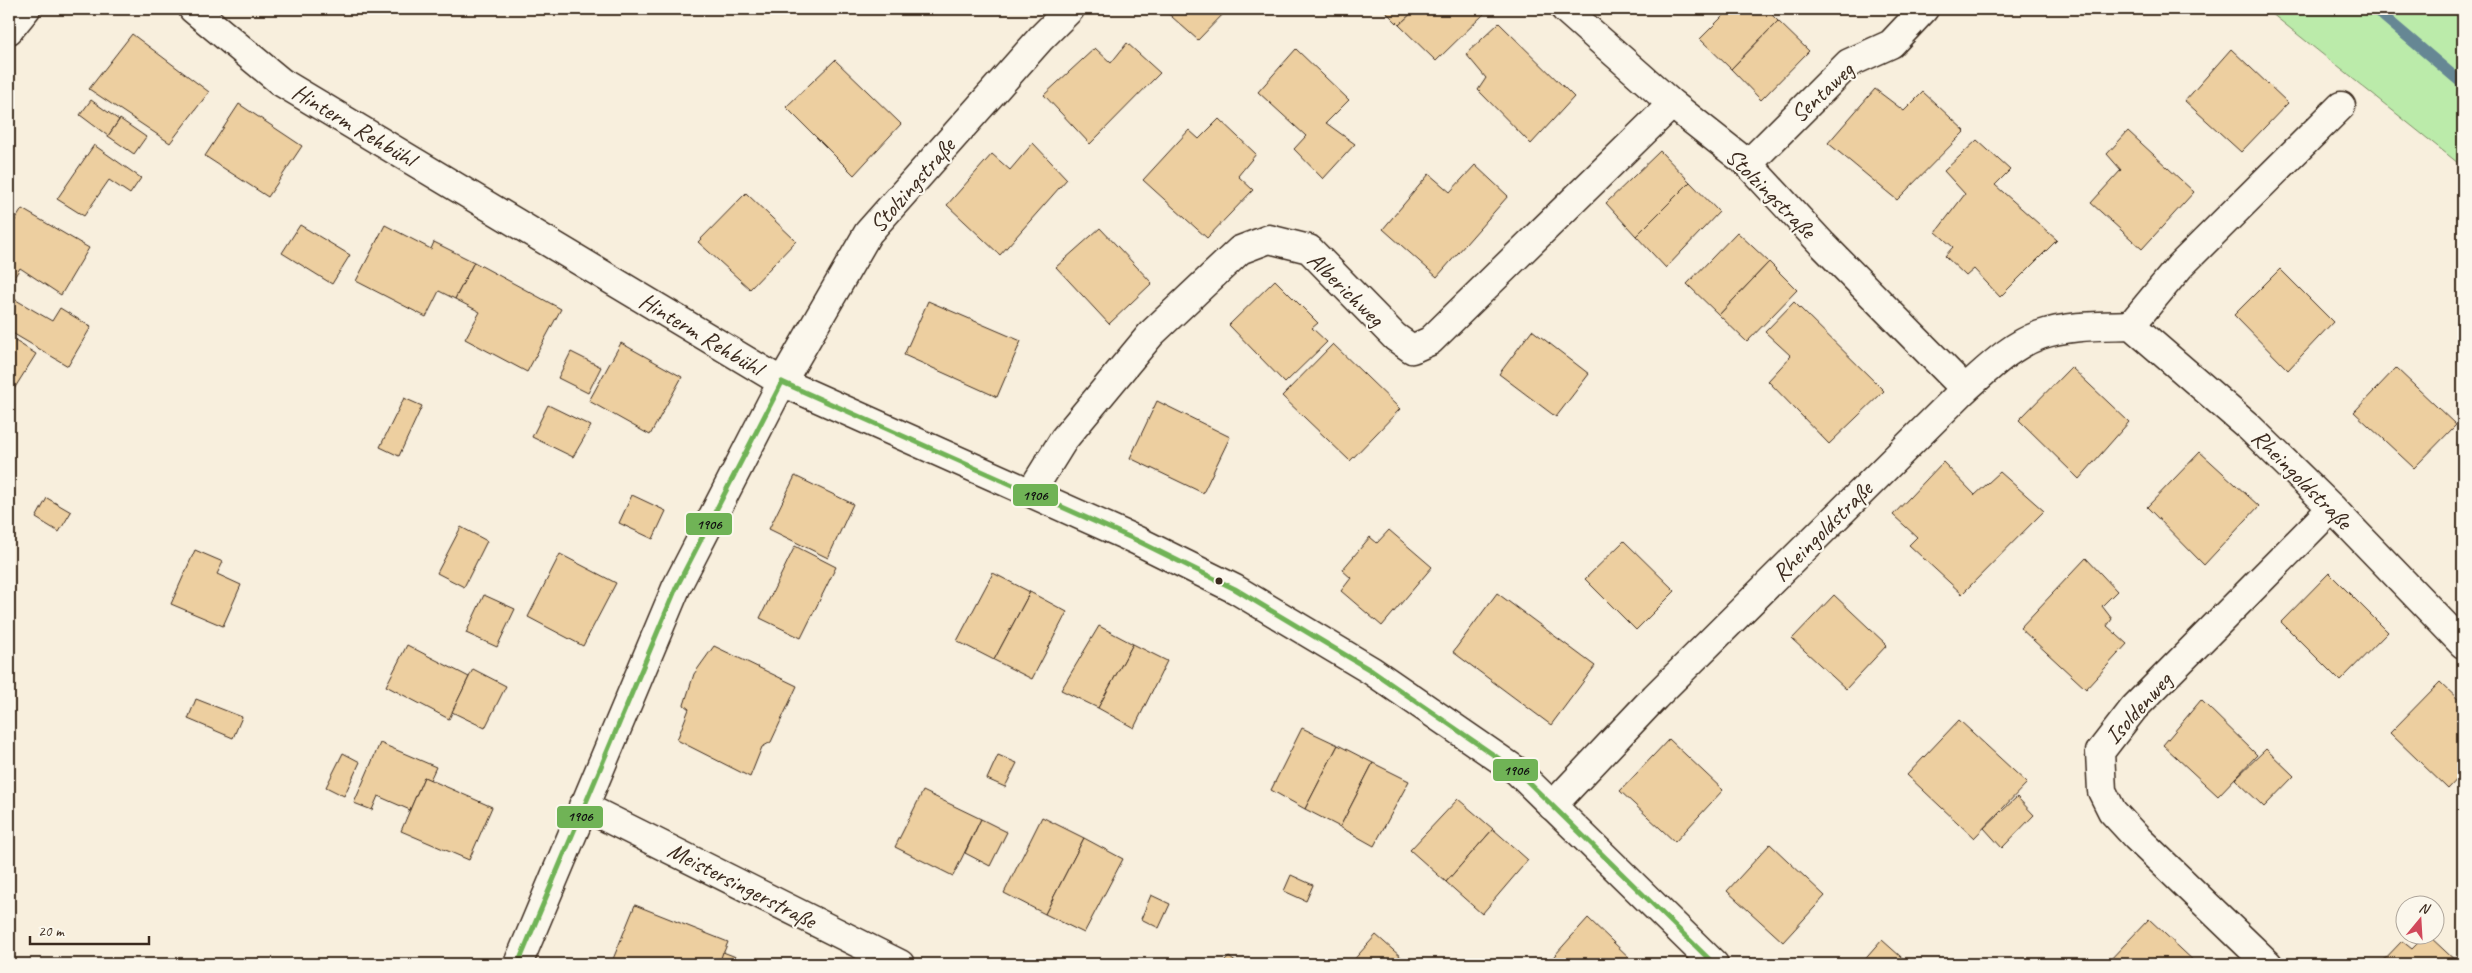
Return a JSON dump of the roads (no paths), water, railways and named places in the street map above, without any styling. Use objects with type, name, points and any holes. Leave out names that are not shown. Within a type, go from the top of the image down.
[{"type":"street","points":[[9,30],[26,9]]},
{"type":"street","name":"Hinterm Rehbühl","points":[[193,9],[281,82],[782,382],[932,450],[1031,492],[1235,589],[1364,666],[1517,771],[1714,964]]},
{"type":"street","name":"Stolzingstraße","points":[[518,964],[676,588],[782,382],[868,234],[1041,38],[1070,9]]},
{"type":"street","name":"Stolzingstraße","points":[[1565,9],[1672,104],[1748,164],[1823,244],[1965,389]]},
{"type":"street","name":"Sentaweg","points":[[1748,164],[1849,63],[1891,44],[1924,9]]},
{"type":"street","name":"Alberichweg","points":[[1031,492],[1064,438],[1151,334],[1240,250],[1269,239],[1310,249],[1395,337],[1412,349],[1430,341],[1672,104]]},
{"type":"street","points":[[2131,325],[2180,266],[2341,106]]},
{"type":"street","name":"Rheingoldstraße","points":[[1552,806],[1655,697],[1965,389],[2001,357],[2040,335],[2081,327],[2131,325],[2249,427],[2332,508],[2463,644]]},
{"type":"street","name":"Isoldenweg","points":[[2268,964],[2136,838],[2112,811],[2102,791],[2100,752],[2134,708],[2332,508]]},
{"type":"street","name":"Meistersingerstraße","points":[[584,806],[900,964]]},
{"type":"waterway","points":[[2375,9],[2463,84]]}]
